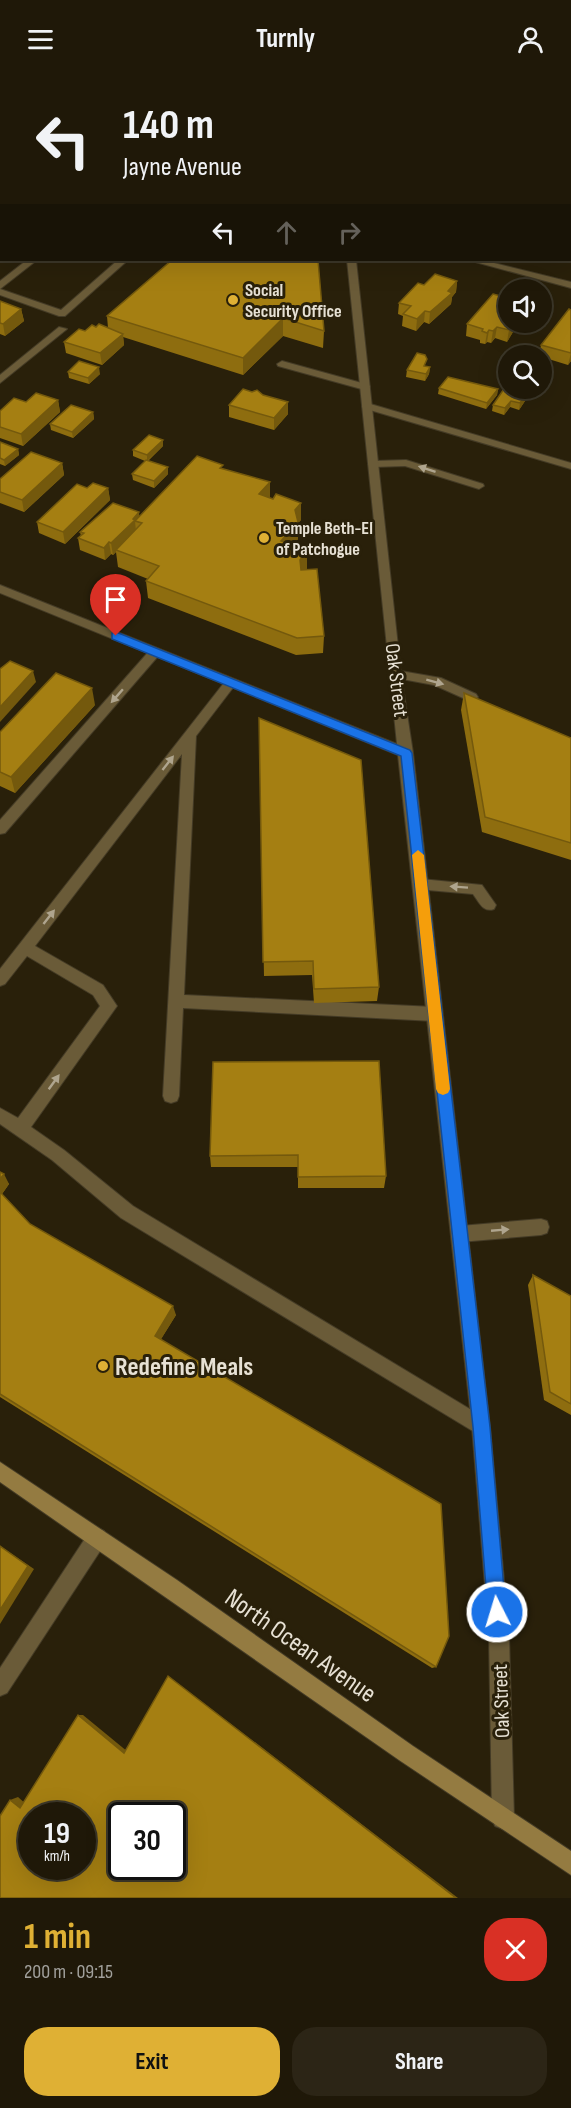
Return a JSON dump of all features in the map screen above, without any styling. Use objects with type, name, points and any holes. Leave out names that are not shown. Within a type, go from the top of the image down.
[{"type":"street","points":[[0,286],[31,261]]},
{"type":"street","points":[[0,292],[62,314],[122,261]]},
{"type":"street","name":"Oak Street","points":[[351,261],[395,674],[406,753],[481,1427],[499,1635],[503,1818]]},
{"type":"street","points":[[477,261],[571,285]]},
{"type":"street","points":[[0,380],[62,329]]},
{"type":"street","points":[[282,364],[365,387]]},
{"type":"street","points":[[367,406],[571,466]]},
{"type":"street","points":[[373,464],[406,463],[479,486]]},
{"type":"street","points":[[0,589],[406,753]]},
{"type":"street","points":[[0,829],[155,652]]},
{"type":"street","points":[[395,674],[437,681],[472,697]]},
{"type":"street","points":[[0,980],[231,682]]},
{"type":"street","points":[[171,1096],[190,734]]},
{"type":"street","points":[[421,885],[477,889],[489,905]]},
{"type":"street","points":[[20,1129],[109,1006],[98,990],[25,948]]},
{"type":"street","points":[[176,1001],[434,1014]]},
{"type":"street","points":[[0,1115],[57,1155],[127,1212],[481,1427]]},
{"type":"street","points":[[460,1234],[541,1227]]},
{"type":"street","name":"North Ocean Avenue","points":[[0,1471],[406,1753],[571,1864]]},
{"type":"street","points":[[0,1686],[97,1538]]},
{"type":"building","points":[[171,261],[318,261],[324,331],[283,318],[243,358],[107,316]]},
{"type":"building","points":[[435,274],[457,281],[448,291],[452,293],[430,312],[425,311],[417,319],[403,314],[411,306],[399,303],[418,283],[424,285]]},
{"type":"building","points":[[493,294],[498,295],[498,327],[487,333],[482,331],[483,329],[467,324]]},
{"type":"building","points":[[0,301],[21,309],[3,324],[0,323]]},
{"type":"building","points":[[569,309],[571,310],[571,353],[552,348],[552,345],[541,345]]},
{"type":"building","points":[[99,324],[123,334],[100,353],[64,342],[79,329],[85,331],[92,325],[96,327]]},
{"type":"building","points":[[417,353],[425,355],[427,359],[424,366],[430,367],[426,374],[407,370]]},
{"type":"building","points":[[79,361],[99,367],[88,378],[68,372]]},
{"type":"building","points":[[448,377],[498,389],[487,403],[439,388]]},
{"type":"building","points":[[243,389],[252,392],[257,390],[263,395],[288,402],[274,418],[229,405]]},
{"type":"building","points":[[36,393],[58,400],[21,434],[0,427],[0,411],[14,398],[26,402]]},
{"type":"building","points":[[498,398],[523,399],[520,403],[511,401],[505,408],[493,405]]},
{"type":"building","points":[[71,405],[93,412],[72,432],[50,424]]},
{"type":"building","points":[[149,435],[163,440],[147,455],[133,450]]},
{"type":"building","points":[[0,442],[18,449],[4,460],[0,458]]},
{"type":"building","points":[[31,452],[62,463],[22,500],[0,492],[0,479]]},
{"type":"building","points":[[197,456],[223,465],[220,468],[270,482],[259,494],[273,499],[276,494],[301,503],[295,510],[298,522],[281,541],[307,551],[300,560],[301,570],[317,569],[324,636],[297,638],[146,581],[159,566],[116,550],[142,523],[135,521]]},
{"type":"building","points":[[146,460],[168,467],[154,481],[132,474]]},
{"type":"building","points":[[93,483],[108,488],[63,532],[37,522],[77,484],[87,488]]},
{"type":"building","points":[[113,503],[139,512],[133,519],[135,520],[104,548],[78,538],[84,533],[80,532]]},
{"type":"building","points":[[10,661],[33,671],[0,707],[0,669]]},
{"type":"building","points":[[56,673],[92,688],[11,777],[0,772],[0,732]]},
{"type":"building","points":[[464,693],[571,738],[571,843],[485,817]]},
{"type":"building","points":[[259,718],[361,760],[379,987],[314,989],[313,961],[263,962]]},
{"type":"building","points":[[379,1061],[386,1176],[298,1177],[298,1155],[210,1156],[213,1062]]},
{"type":"building","points":[[0,1192],[30,1224],[173,1306],[155,1336],[441,1504],[449,1636],[436,1667],[0,1394]]},
{"type":"building","points":[[533,1275],[571,1296],[571,1404],[550,1392]]},
{"type":"building","points":[[0,1546],[28,1566],[0,1610]]},
{"type":"building","points":[[168,1676],[456,1898],[0,1898],[0,1816],[10,1800],[18,1806],[18,1880],[96,1880],[96,1802],[24,1802],[78,1715],[124,1753]]},
{"type":"slow traffic","points":[[418,855],[443,1089]]},
{"type":"place","name":"Social Security Office","points":[[233,300]]},
{"type":"place","name":"Temple Beth-El of Patchogue","points":[[264,538]]},
{"type":"place","name":"Redefine Meals","points":[[103,1366]]},
{"type":"route","points":[[116,636],[406,753],[481,1427],[497,1612]]}]
